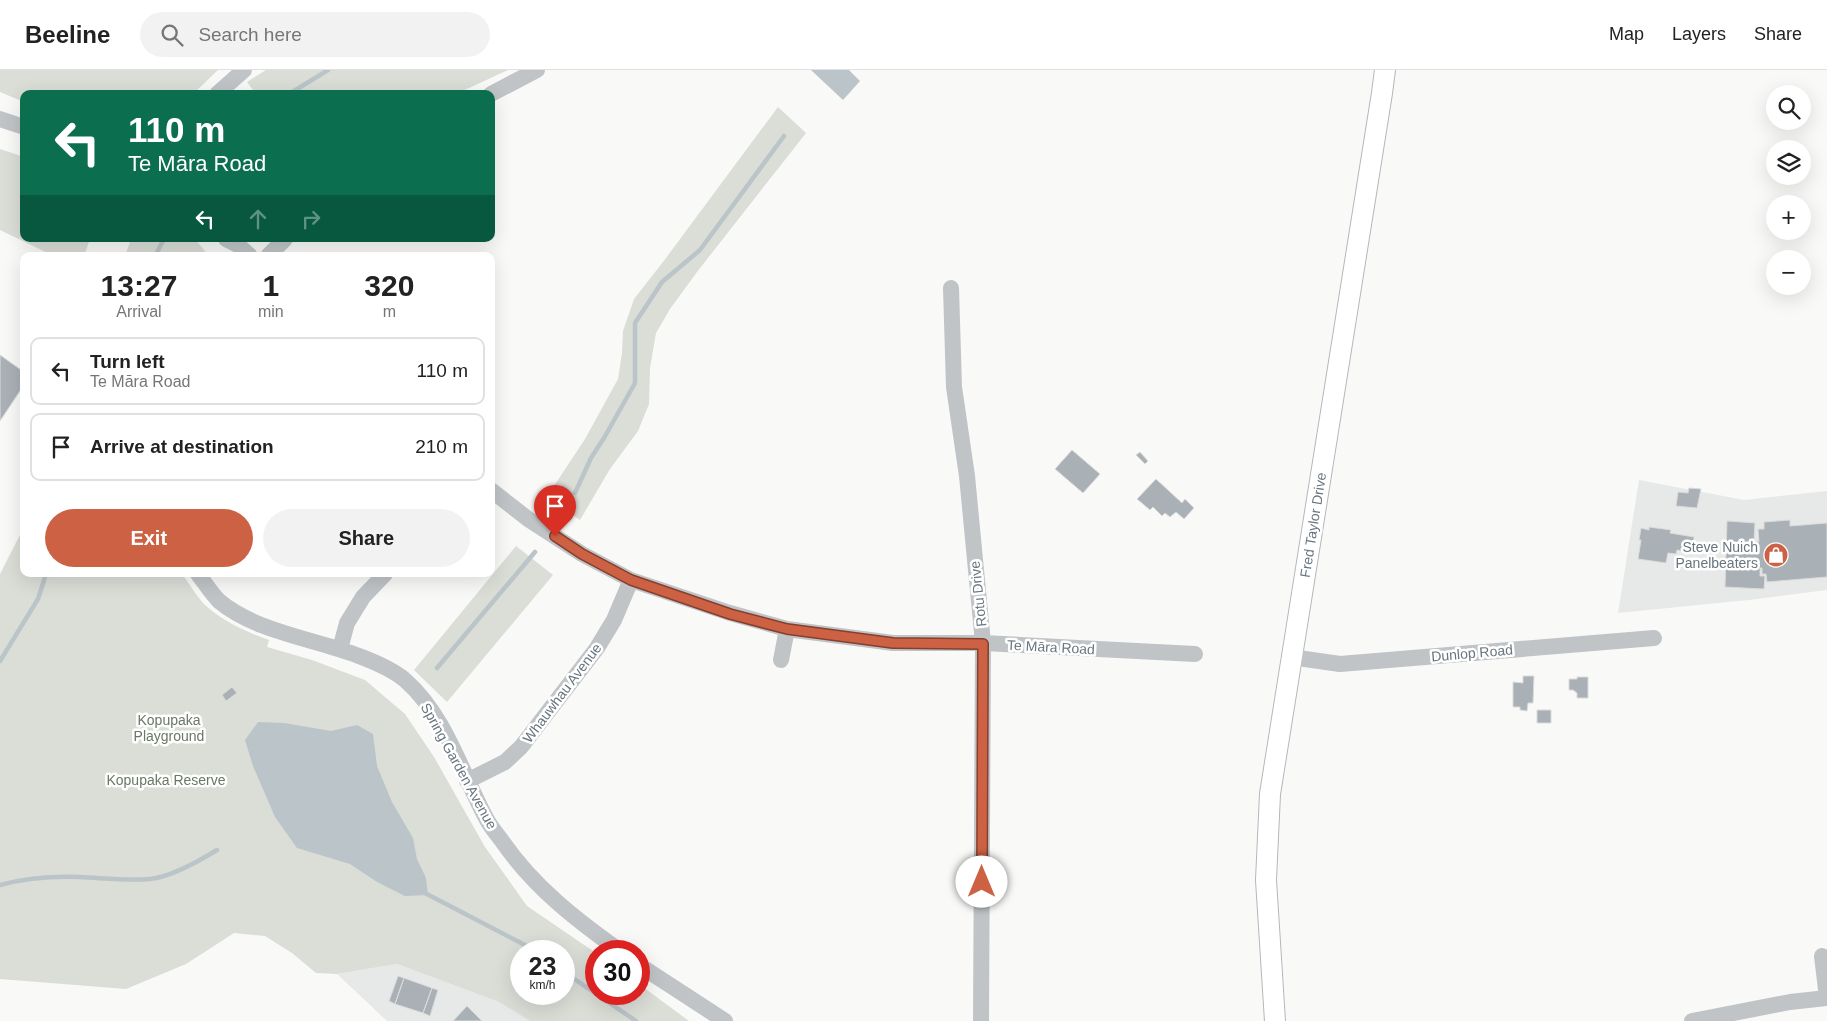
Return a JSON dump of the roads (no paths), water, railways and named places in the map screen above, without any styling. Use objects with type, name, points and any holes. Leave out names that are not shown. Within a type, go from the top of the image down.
[{"type":"main road","name":"Fred Taylor Drive","points":[[1275,1021],[1267,916],[1270,794],[1385,70]]},
{"type":"main road","name":"Fred Taylor Drive","points":[[1272,982],[1281,1021]]},
{"type":"street","points":[[222,90],[244,70]]},
{"type":"street","points":[[495,92],[537,70]]},
{"type":"street","points":[[0,118],[20,126]]},
{"type":"street","points":[[232,242],[246,252]]},
{"type":"street","points":[[272,252],[282,242]]},
{"type":"street","name":"Rotu Drive","points":[[951,288],[954,387],[967,476],[983,644],[981,1021]]},
{"type":"street","name":"Te Māra Road","points":[[495,493],[528,519],[582,554],[631,580],[730,614],[787,629],[893,643],[983,644],[1195,654]]},
{"type":"street","name":"Spring Garden Avenue","points":[[200,577],[219,600],[246,618],[275,630],[340,649],[381,665],[404,679],[429,707],[485,818],[510,853],[556,903],[604,940]]},
{"type":"street","points":[[340,649],[347,623],[363,597],[382,577]]},
{"type":"street","name":"Whauwhau Avenue","points":[[467,781],[505,762],[521,748],[598,648],[614,620],[631,580]]},
{"type":"street","points":[[781,660],[787,629]]},
{"type":"street","name":"Dunlop Road","points":[[1291,657],[1340,664],[1654,638]]},
{"type":"street","points":[[1692,1021],[1790,1002],[1827,998],[1822,956]]},
{"type":"street","points":[[650,972],[725,1021]]},
{"type":"waterway","points":[[296,90],[328,70]]},
{"type":"waterway","points":[[575,493],[591,458],[635,383],[635,323],[662,282],[700,250],[784,136]]},
{"type":"waterway","points":[[157,252],[162,242]]},
{"type":"waterway","points":[[437,668],[535,552]]},
{"type":"waterway","points":[[0,661],[38,599],[45,577]]},
{"type":"waterway","points":[[0,885],[50,877],[133,880],[158,878],[176,872],[217,850]]},
{"type":"waterway","points":[[423,892],[515,940]]},
{"type":"waterway","points":[[575,979],[636,1021]]},
{"type":"place","name":"Steve Nuich Panelbeaters","points":[[1776,555]]},
{"type":"park label","name":"Kopupaka Playground","points":[[169,728]]},
{"type":"park label","name":"Kopupaka Reserve","points":[[166,780]]}]
